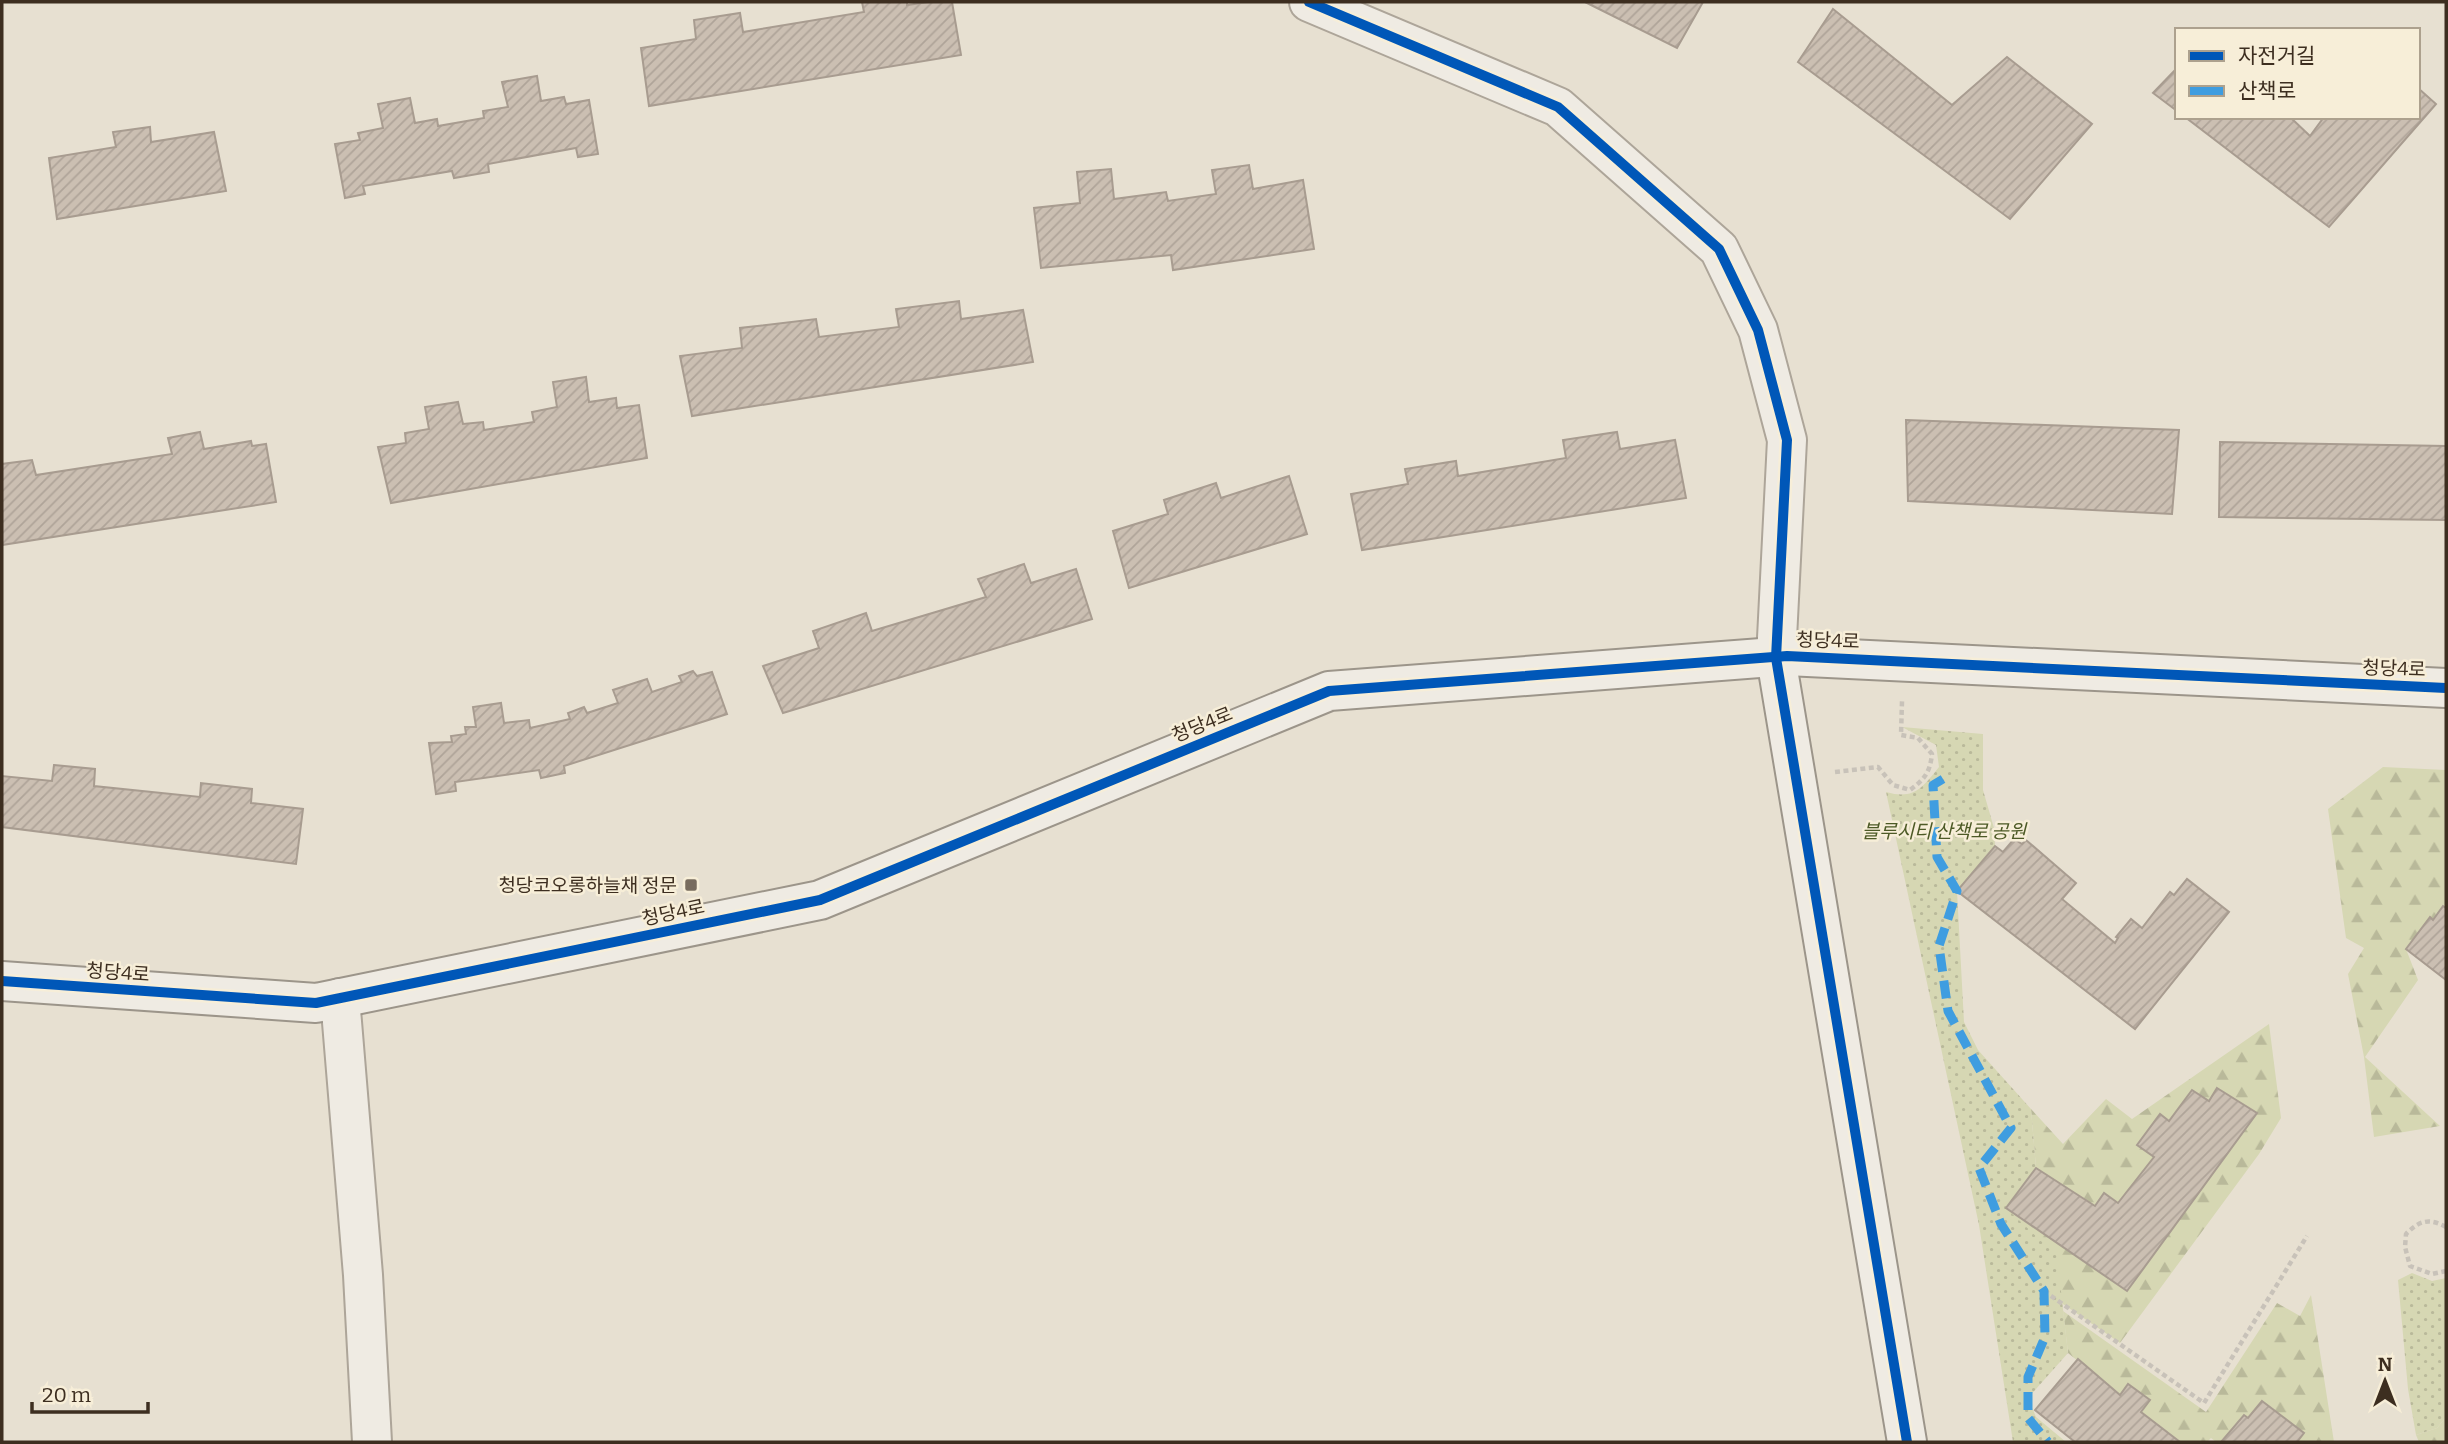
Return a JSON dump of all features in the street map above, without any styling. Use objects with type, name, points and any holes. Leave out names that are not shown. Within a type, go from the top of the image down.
[{"type":"street","points":[[1309,2],[1558,107],[1719,249],[1758,330],[1787,440],[1776,658],[1907,1442]]},
{"type":"street","name":"청당4로","points":[[2,981],[316,1003],[820,900],[1329,691],[1787,656],[2446,688]]},
{"type":"street","points":[[340,998],[363,1275],[372,1442]]},
{"type":"path","points":[[1796,777],[1878,767],[1893,785],[1910,790],[1922,782],[1930,771],[1931,754],[1917,738],[1902,735],[1903,661]]},
{"type":"path","points":[[2446,1227],[2433,1220],[2417,1223],[2406,1234],[2405,1247],[2410,1266],[2432,1275],[2446,1271]]},
{"type":"path","points":[[2044,1291],[2204,1403],[2307,1237]]},
{"type":"green space","name":"블루시티 산책로 공원","points":[[1902,727],[1983,734],[1983,790],[1994,828],[1995,846],[1957,891],[1964,1022],[1978,1050],[2031,1109],[2036,1168],[2006,1208],[2057,1256],[2068,1353],[2028,1398],[2036,1417],[2066,1442],[2013,1442],[1979,1225],[1886,792],[1911,793],[1922,786],[1939,767],[1936,745]]},
{"type":"green space","points":[[2383,767],[2446,770],[2446,908],[2443,907],[2433,920],[2430,918],[2406,949],[2418,980],[2365,1057],[2440,1126],[2374,1137],[2364,1057],[2348,974],[2364,948],[2346,938],[2328,809]]},
{"type":"green space","points":[[2269,1024],[2281,1118],[2259,1154],[2120,1343],[2060,1302],[2006,1208],[2127,1291],[2257,1113],[2218,1089],[2209,1101],[2192,1090],[2169,1121],[2137,1145],[2154,1157],[2118,1203],[2104,1193],[2095,1206],[2036,1168],[2031,1109],[2063,1144],[2106,1099],[2132,1119]]},
{"type":"green space","points":[[2412,1273],[2432,1281],[2446,1278],[2446,1417],[2437,1428],[2416,1435],[2408,1389],[2398,1280]]},
{"type":"green space","points":[[2311,1295],[2334,1442],[2297,1442],[2304,1433],[2262,1401],[2248,1418],[2244,1415],[2221,1442],[2211,1438],[2207,1442],[2180,1442],[2141,1412],[2150,1400],[2128,1384],[2120,1395],[2068,1353],[2063,1311],[2206,1412],[2277,1303],[2300,1316]]},
{"type":"green space","points":[[2446,1417],[2446,1441],[2419,1442],[2416,1435],[2437,1428]]},
{"type":"building","points":[[862,2],[907,2],[907,5],[952,2],[961,55],[649,106],[641,48],[696,39],[694,20],[740,13],[743,32],[864,12]]},
{"type":"building","points":[[1585,2],[1703,2],[1677,48]]},
{"type":"building","points":[[1833,9],[1952,105],[2007,57],[2092,124],[2010,219],[1798,62]]},
{"type":"building","points":[[2175,70],[2175,110],[2153,93]]},
{"type":"building","points":[[537,76],[541,101],[564,97],[566,104],[589,100],[598,154],[578,157],[576,148],[488,164],[489,172],[454,178],[452,171],[363,186],[365,194],[345,198],[335,144],[360,140],[358,133],[383,128],[378,104],[410,98],[415,123],[437,119],[438,126],[484,118],[483,111],[508,107],[502,82]]},
{"type":"building","points":[[2420,90],[2436,104],[2329,227],[2188,119],[2292,119],[2310,136],[2323,119],[2420,119]]},
{"type":"building","points":[[150,127],[151,142],[214,132],[226,191],[57,219],[49,158],[116,147],[113,132]]},
{"type":"building","points":[[1249,165],[1253,189],[1303,180],[1314,249],[1173,270],[1171,255],[1041,268],[1034,208],[1080,203],[1077,172],[1111,169],[1114,199],[1166,192],[1168,201],[1216,194],[1212,170]]},
{"type":"building","points":[[959,301],[961,319],[1023,310],[1033,362],[692,416],[680,356],[742,348],[740,328],[816,319],[819,337],[899,327],[896,309]]},
{"type":"building","points":[[586,377],[589,402],[616,398],[617,408],[639,405],[647,458],[391,503],[378,447],[406,443],[405,433],[429,429],[425,407],[458,402],[463,424],[483,422],[484,430],[534,422],[532,412],[557,407],[553,382]]},
{"type":"building","points":[[1906,420],[2179,430],[2172,514],[1908,501]]},
{"type":"building","points":[[200,432],[204,449],[251,441],[252,446],[266,444],[276,502],[2,545],[2,464],[32,460],[36,475],[172,454],[168,438]]},
{"type":"building","points":[[1617,432],[1620,449],[1675,440],[1686,498],[1362,550],[1351,494],[1408,484],[1405,469],[1456,461],[1458,476],[1566,458],[1563,440]]},
{"type":"building","points":[[2220,442],[2446,446],[2446,520],[2219,517]]},
{"type":"building","points":[[1289,476],[1307,534],[1129,588],[1113,531],[1168,514],[1164,500],[1216,483],[1221,498]]},
{"type":"building","points":[[1024,564],[1031,583],[1076,569],[1092,619],[783,713],[763,666],[819,648],[813,631],[866,613],[872,631],[986,597],[978,579]]},
{"type":"building","points":[[693,671],[697,676],[712,672],[727,714],[564,766],[565,773],[541,778],[539,770],[455,782],[456,791],[436,794],[429,743],[452,742],[451,736],[466,734],[465,727],[476,727],[473,707],[501,703],[504,723],[529,720],[530,728],[570,719],[568,713],[584,707],[587,713],[618,703],[613,690],[647,679],[652,692],[682,682],[679,676]]},
{"type":"building","points":[[54,765],[95,769],[94,786],[200,797],[201,783],[252,789],[251,803],[303,809],[296,864],[2,827],[2,776],[52,781]]},
{"type":"building","points":[[2014,839],[2022,844],[2026,840],[2076,883],[2062,899],[2115,943],[2118,938],[2116,937],[2131,919],[2142,928],[2170,892],[2174,895],[2187,879],[2229,912],[2135,1029],[1957,891],[1995,846],[2003,852]]},
{"type":"building","points":[[2443,906],[2446,908],[2446,980],[2406,949],[2430,917],[2433,920]]},
{"type":"building","points":[[2217,1088],[2257,1113],[2127,1291],[2006,1208],[2036,1168],[2095,1206],[2104,1193],[2118,1203],[2154,1157],[2137,1145],[2160,1114],[2169,1121],[2192,1090],[2209,1101]]},
{"type":"building","points":[[2078,1359],[2120,1395],[2128,1384],[2150,1400],[2141,1412],[2180,1442],[2075,1442],[2035,1410]]},
{"type":"building","points":[[2262,1401],[2304,1433],[2297,1442],[2221,1442],[2244,1415],[2248,1418]]},
{"type":"marked path","points":[[1943,779],[1933,785],[1937,857],[1957,891],[1939,946],[1948,1011],[2011,1128],[1979,1168],[2001,1224],[2044,1291],[2045,1337],[2028,1377],[2028,1418],[2048,1442]]},
{"type":"cycle path","points":[[1309,2],[1558,107],[1719,249],[1758,330],[1787,440],[1776,658],[1907,1442]]},
{"type":"cycle path","points":[[2,981],[316,1003],[820,900],[1329,691],[1787,656],[2446,688]]},
{"type":"place","name":"청당코오롱하늘채 정문","points":[[691,885]]}]
